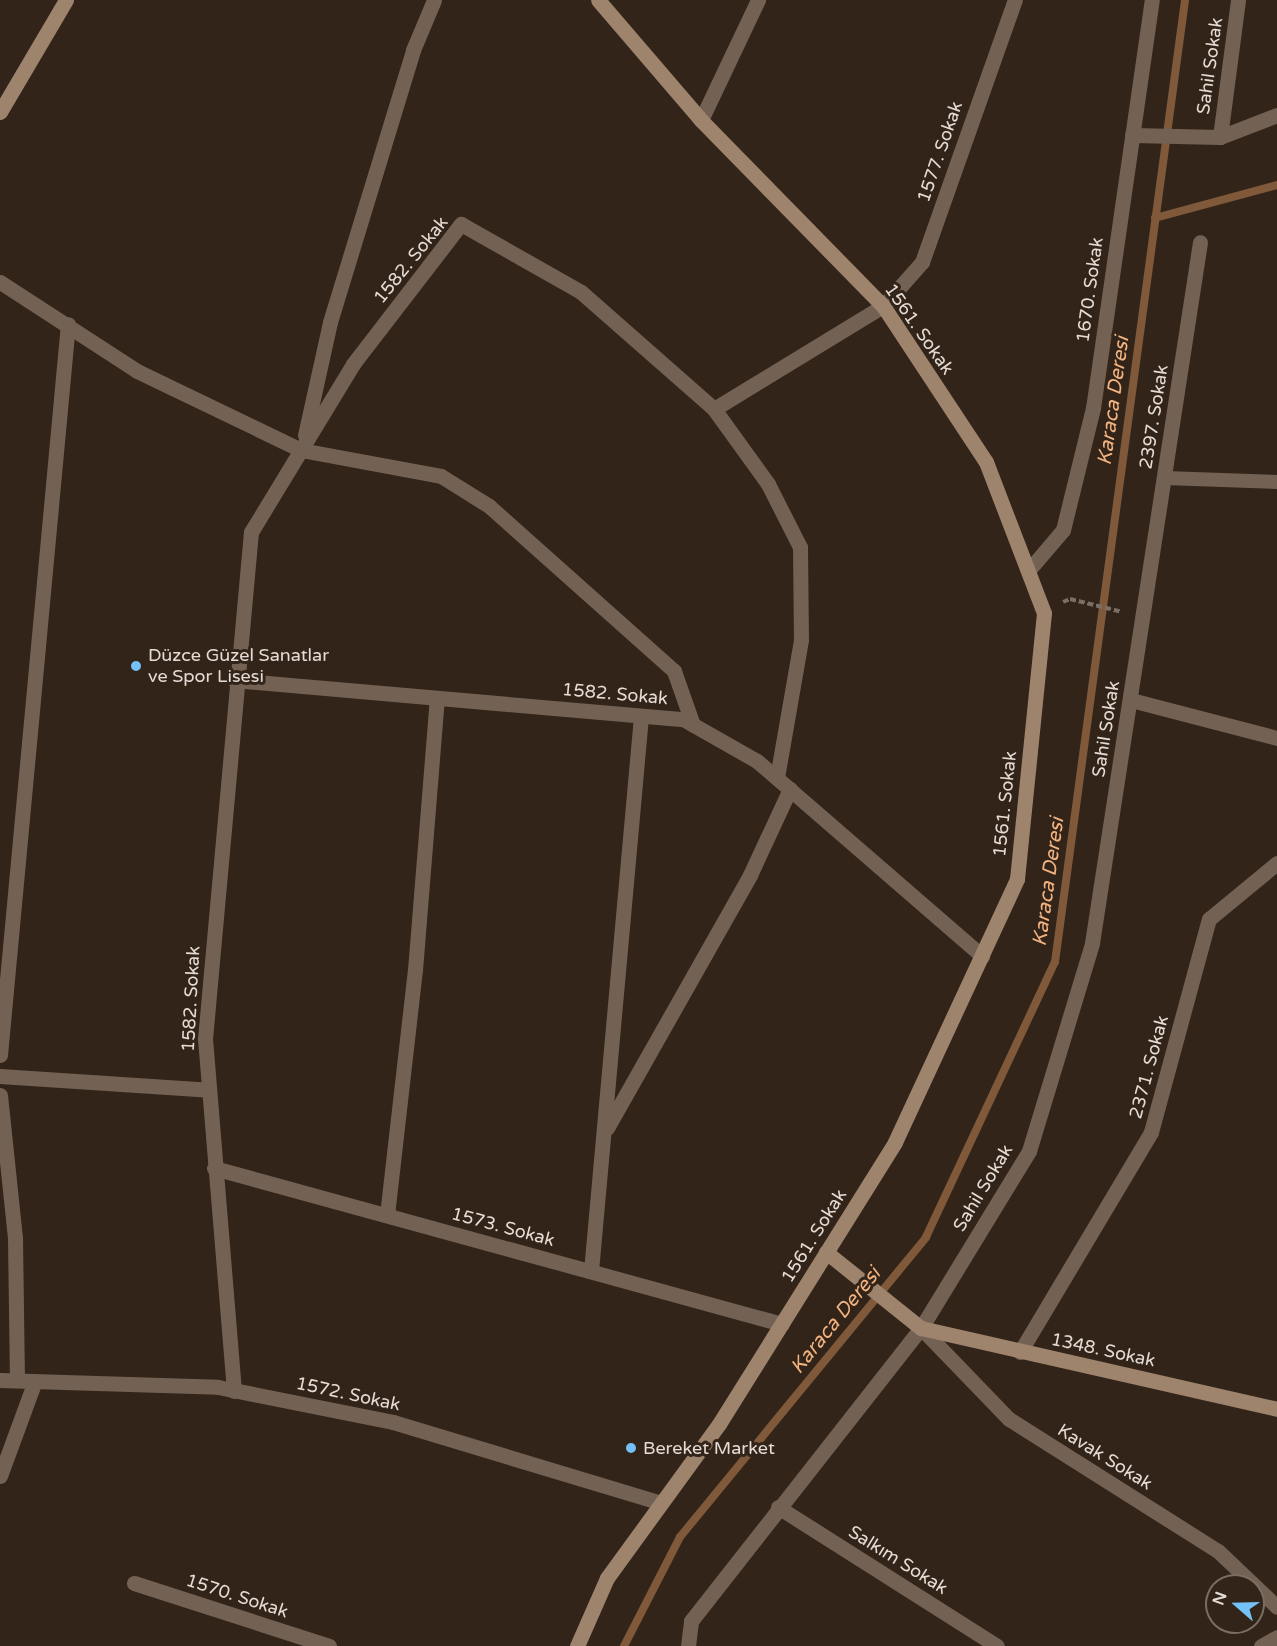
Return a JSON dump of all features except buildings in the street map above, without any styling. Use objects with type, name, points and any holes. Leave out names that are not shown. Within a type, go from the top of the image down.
[{"type":"street","points":[[0,112],[66,0]]},
{"type":"street","points":[[301,450],[330,322],[413,50],[434,0]]},
{"type":"street","name":"1561. Sokak","points":[[577,1646],[607,1578],[661,1503],[782,1324],[895,1142],[1017,879],[1044,613],[986,462],[883,306],[700,120],[598,0]]},
{"type":"street","points":[[700,120],[758,0]]},
{"type":"street","name":"1577. Sokak","points":[[883,306],[922,262],[1015,0]]},
{"type":"street","name":"1670. Sokak","points":[[1028,571],[1063,530],[1093,408],[1152,0]]},
{"type":"street","name":"Sahil Sokak","points":[[1220,137],[1238,0]]},
{"type":"street","points":[[1132,135],[1220,137],[1277,115]]},
{"type":"street","name":"1582. Sokak","points":[[234,1390],[214,1168],[206,1039],[234,680],[251,532],[353,364],[461,224],[581,292],[714,409]]},
{"type":"street","name":"2397. Sokak","points":[[1147,598],[1200,242]]},
{"type":"street","points":[[0,282],[68,324],[137,371],[301,450],[441,476],[489,506],[674,671],[693,725]]},
{"type":"street","points":[[777,778],[801,640],[800,547],[768,484],[714,409],[883,306]]},
{"type":"street","points":[[0,1055],[68,324]]},
{"type":"street","name":"Sahil Sokak","points":[[688,1646],[691,1621],[778,1507],[921,1328],[1029,1151],[1092,943],[1147,598]]},
{"type":"street","name":"1582. Sokak","points":[[234,680],[641,716],[693,725],[777,778],[982,956]]},
{"type":"street","points":[[387,1215],[415,970],[436,698]]},
{"type":"street","points":[[1131,700],[1277,738]]},
{"type":"street","points":[[591,1271],[641,716]]},
{"type":"street","points":[[604,1133],[750,875],[790,789]]},
{"type":"street","name":"2371. Sokak","points":[[1020,1352],[1151,1132],[1209,919],[1277,864]]},
{"type":"street","points":[[0,1076],[209,1090]]},
{"type":"street","points":[[0,1095],[15,1238],[17,1380]]},
{"type":"street","name":"1573. Sokak","points":[[214,1168],[782,1324]]},
{"type":"street","points":[[826,1252],[921,1328]]},
{"type":"street","name":"1348. Sokak","points":[[921,1328],[1277,1409]]},
{"type":"street","name":"Kavak Sokak","points":[[921,1328],[1009,1419],[1218,1551],[1277,1607]]},
{"type":"street","name":"1572. Sokak","points":[[0,1380],[234,1390],[393,1422],[661,1503]]},
{"type":"street","points":[[0,1476],[35,1380]]},
{"type":"street","name":"Salkım Sokak","points":[[778,1507],[997,1646]]},
{"type":"street","name":"1570. Sokak","points":[[134,1583],[329,1646]]},
{"type":"street","points":[[1261,1646],[1277,1637]]},
{"type":"lane","points":[[1165,478],[1277,482]]},
{"type":"path","points":[[1044,613],[1070,599],[1144,618]]},
{"type":"waterway","name":"Karaca Deresi","points":[[624,1646],[680,1537],[926,1237],[1055,962],[1185,0]]},
{"type":"waterway","points":[[1155,218],[1277,185]]},
{"type":"place","name":"Düzce Güzel Sanatlar ve Spor Lisesi","points":[[136,666]]},
{"type":"place","name":"Bereket Market","points":[[631,1448]]}]
